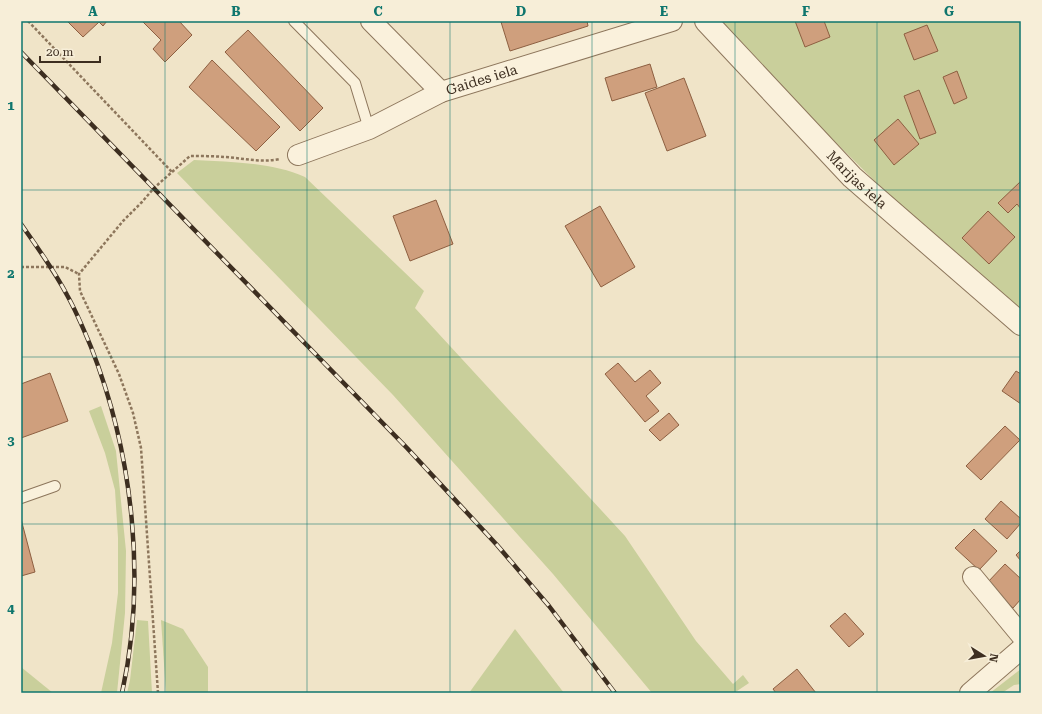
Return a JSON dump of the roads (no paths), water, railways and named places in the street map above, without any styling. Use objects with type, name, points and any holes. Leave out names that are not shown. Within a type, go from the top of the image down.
[{"type":"street","points":[[370,21],[441,92]]},
{"type":"street","name":"Gaides iela","points":[[298,155],[369,129],[441,92],[672,21]]},
{"type":"street","name":"Marijas iela","points":[[706,21],[852,177],[1021,324]]},
{"type":"street","points":[[973,576],[1021,635]]},
{"type":"street","points":[[970,693],[1021,649]]},
{"type":"lane","points":[[294,21],[355,83],[369,129]]},
{"type":"lane","points":[[21,498],[55,486]]},
{"type":"railway","points":[[21,52],[407,448],[497,545],[549,606],[615,693]]},
{"type":"railway","points":[[21,224],[57,277],[77,314],[91,347],[117,430],[126,474],[132,518],[134,563],[134,607],[130,650],[122,693]]}]
